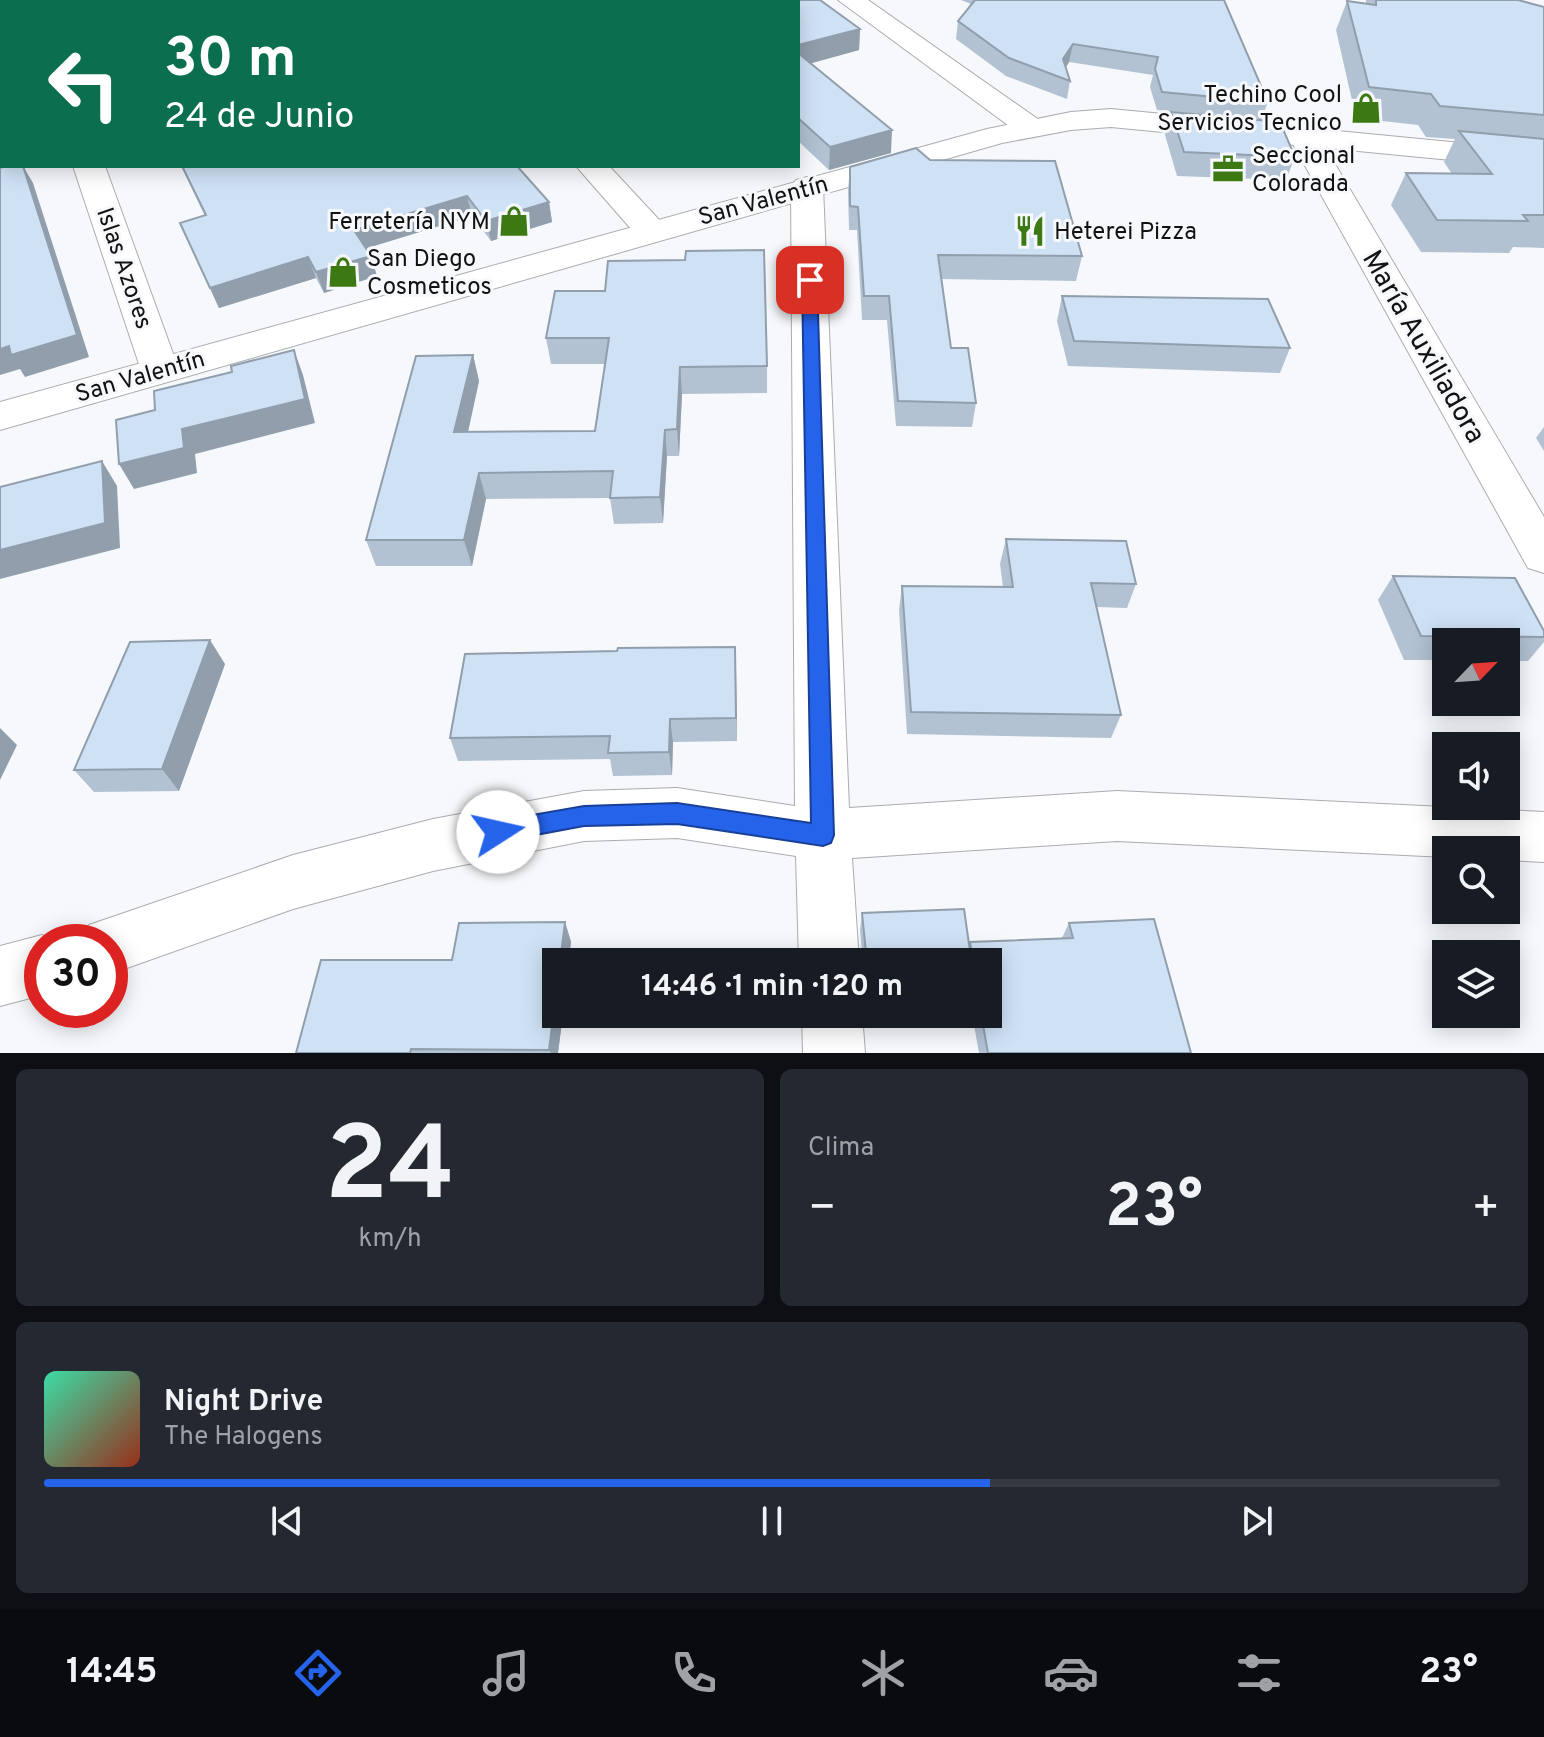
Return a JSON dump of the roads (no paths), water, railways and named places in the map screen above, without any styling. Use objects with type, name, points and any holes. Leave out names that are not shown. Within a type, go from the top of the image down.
[{"type":"street","points":[[851,0],[1031,128]]},
{"type":"street","name":"San Valentín","points":[[0,416],[807,187],[1031,128],[1111,118],[1544,160]]},
{"type":"street","name":"María Auxiliadora","points":[[1304,137],[1544,556]]},
{"type":"street","name":"Islas Azores","points":[[90,168],[160,370]]},
{"type":"street","points":[[594,168],[651,231]]},
{"type":"street","points":[[807,187],[828,948]]},
{"type":"street","points":[[128,939],[293,882],[433,845],[584,816],[677,813],[823,835],[1117,816],[1503,832],[1544,837]]},
{"type":"street","points":[[0,976],[24,970]]},
{"type":"street","points":[[833,1028],[834,1053]]},
{"type":"place","name":"Techino Cool Servicios Tecnico","points":[[1366,108]]},
{"type":"place","name":"Seccional Colorada","points":[[1228,169]]},
{"type":"place","name":"Ferretería NYM","points":[[514,221]]},
{"type":"place","name":"Heterei Pizza","points":[[1030,231]]},
{"type":"place","name":"San Diego Cosmeticos","points":[[343,272]]}]
